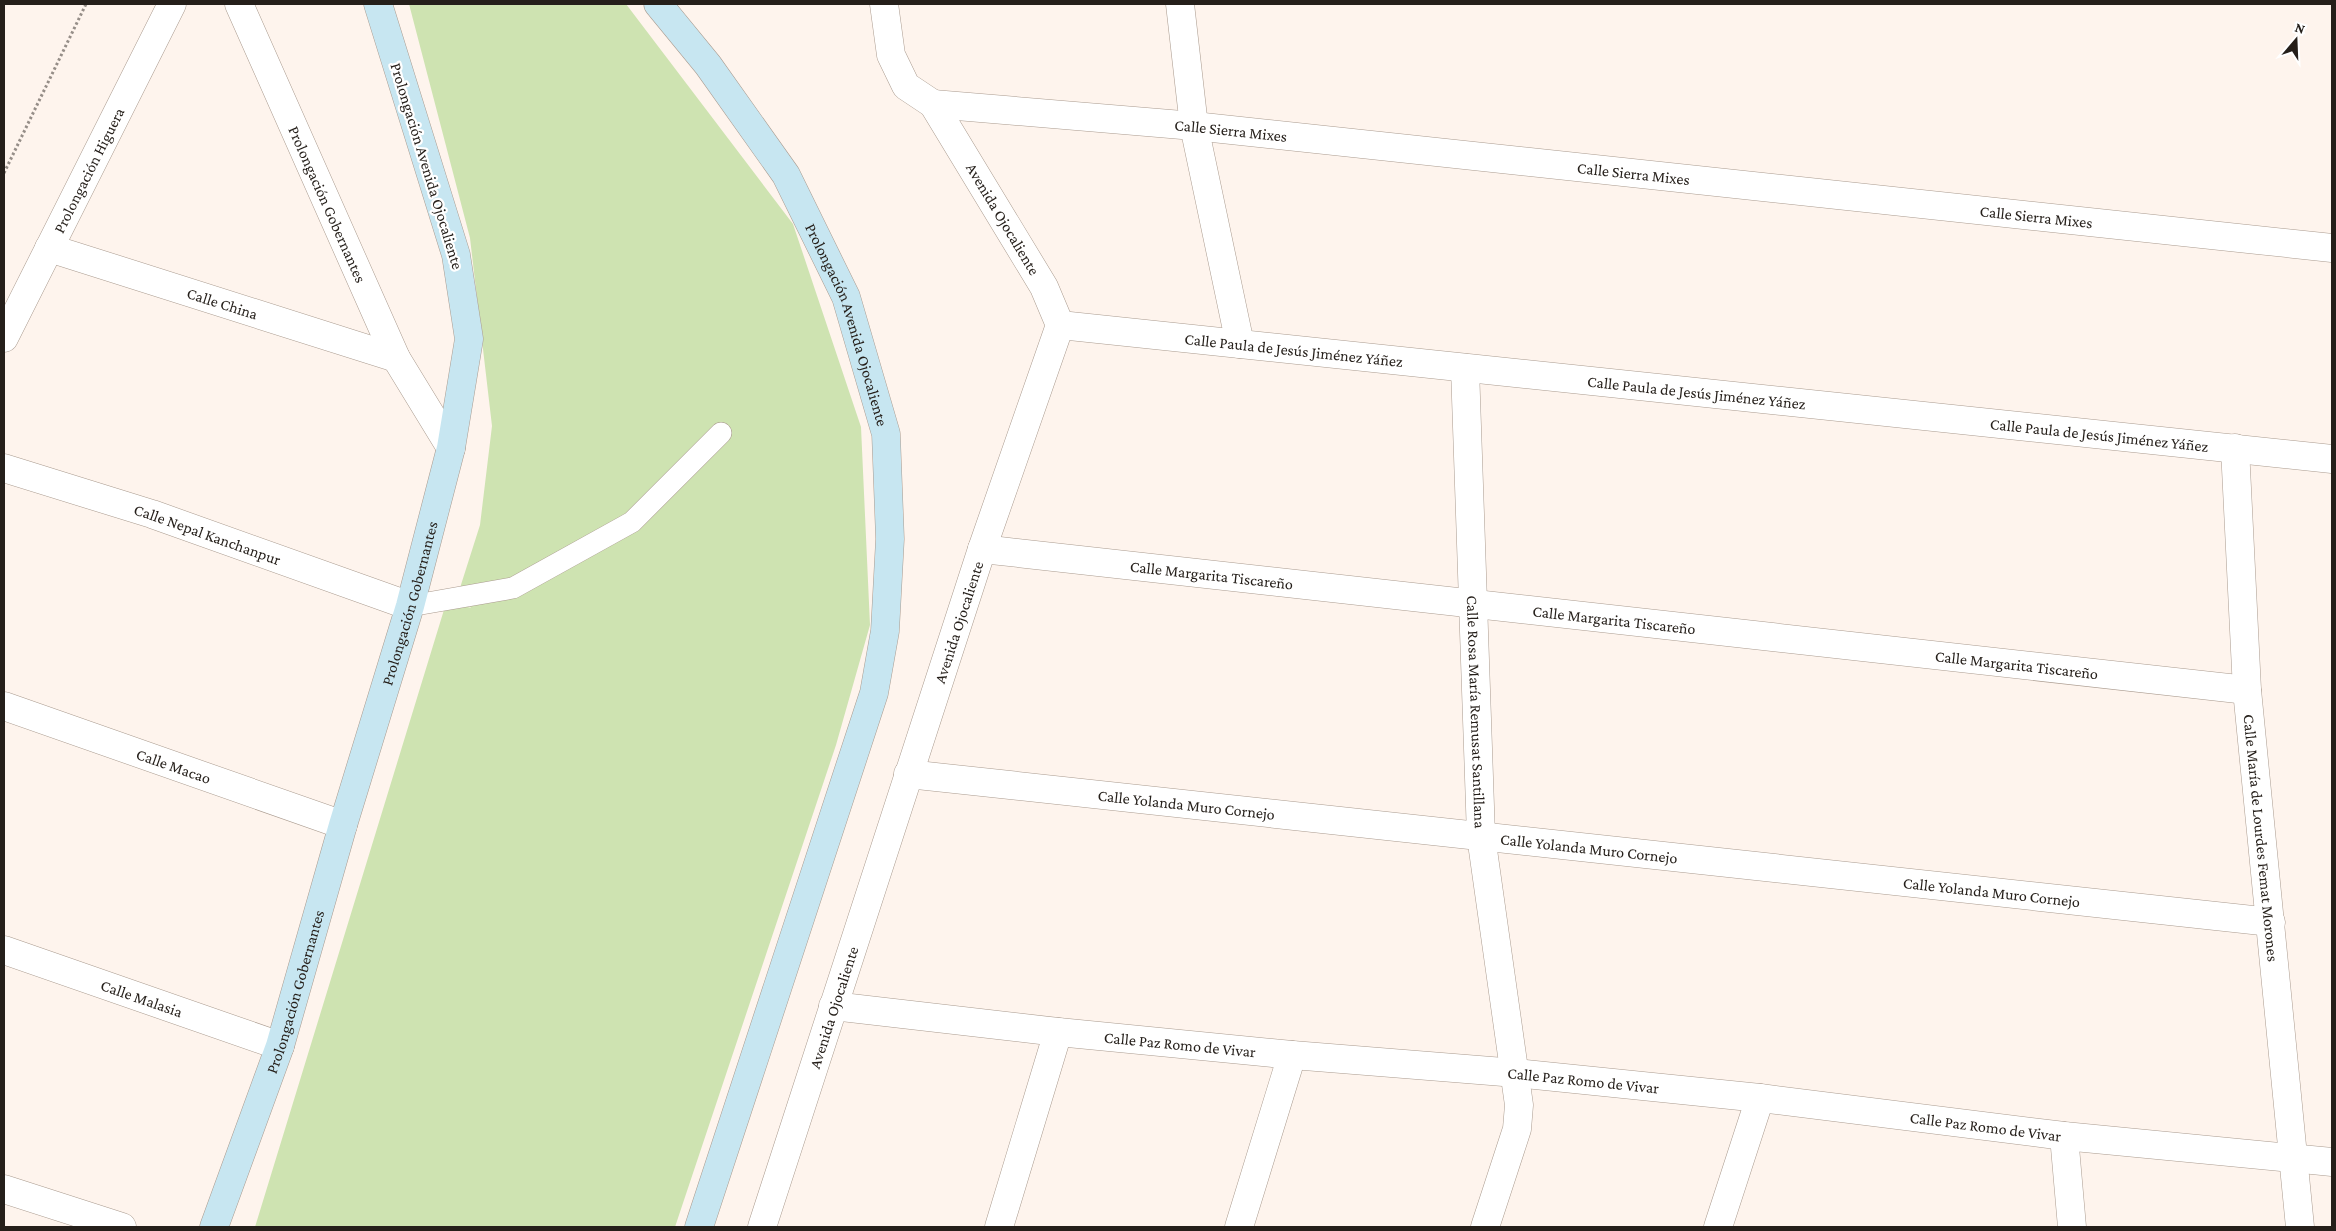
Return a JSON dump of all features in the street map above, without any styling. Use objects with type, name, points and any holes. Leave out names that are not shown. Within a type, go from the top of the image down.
[{"type":"main road","name":"Prolongación Avenida Ojocaliente","points":[[378,4],[456,255],[470,338],[451,448]]},
{"type":"main road","name":"Prolongación Avenida Ojocaliente","points":[[658,4],[708,65],[786,175],[846,296],[886,434],[889,548],[885,631],[874,693],[699,1227]]},
{"type":"main road","name":"Prolongación Gobernantes","points":[[214,1227],[280,1046],[343,825],[410,606],[451,448]]},
{"type":"street","name":"Prolongación Higuera","points":[[4,338],[172,4]]},
{"type":"street","name":"Prolongación Gobernantes","points":[[239,4],[396,358],[451,448]]},
{"type":"street","name":"Avenida Ojocaliente","points":[[762,1227],[832,1006],[982,549],[1060,325],[1044,287],[933,104],[906,86],[891,55],[884,4]]},
{"type":"street","points":[[1180,4],[1194,126],[1240,344]]},
{"type":"street","name":"Calle Sierra Mixes","points":[[933,104],[1194,126],[2332,248]]},
{"type":"street","name":"Calle China","points":[[49,248],[396,358]]},
{"type":"street","name":"Calle Paula de Jesús Jiménez Yáñez","points":[[1060,325],[2332,459]]},
{"type":"street","name":"Calle Rosa María Remusat Santillana","points":[[1465,368],[1481,836],[1516,1073],[1519,1105],[1517,1129],[1485,1227]]},
{"type":"street","name":"Calle María de Lourdes Femat Morones","points":[[2235,448],[2247,690],[2300,1227]]},
{"type":"street","name":"Calle Nepal Kanchanpur","points":[[4,468],[155,515],[410,606]]},
{"type":"street","name":"Calle Margarita Tiscareño","points":[[982,549],[2247,690]]},
{"type":"street","name":"Calle Macao","points":[[4,706],[343,825]]},
{"type":"street","name":"Calle Yolanda Muro Cornejo","points":[[908,774],[2271,922]]},
{"type":"street","name":"Calle Malasia","points":[[4,950],[280,1046]]},
{"type":"street","name":"Calle Paz Romo de Vivar","points":[[832,1006],[1058,1032],[1292,1055],[1516,1073],[1760,1098],[2064,1136],[2332,1162]]},
{"type":"street","points":[[999,1227],[1058,1032]]},
{"type":"street","points":[[1239,1227],[1292,1055]]},
{"type":"street","points":[[1718,1227],[1760,1098]]},
{"type":"street","points":[[2064,1136],[2072,1227]]},
{"type":"street","points":[[4,1188],[122,1227]]},
{"type":"lane","points":[[410,606],[513,588],[556,565],[632,522],[721,433]]},
{"type":"path","points":[[4,173],[86,4]]},
{"type":"green space","points":[[409,4],[626,4],[793,224],[861,427],[870,625],[836,745],[675,1227],[255,1227],[447,600],[471,608],[459,591],[480,525],[492,426],[470,238]]}]
